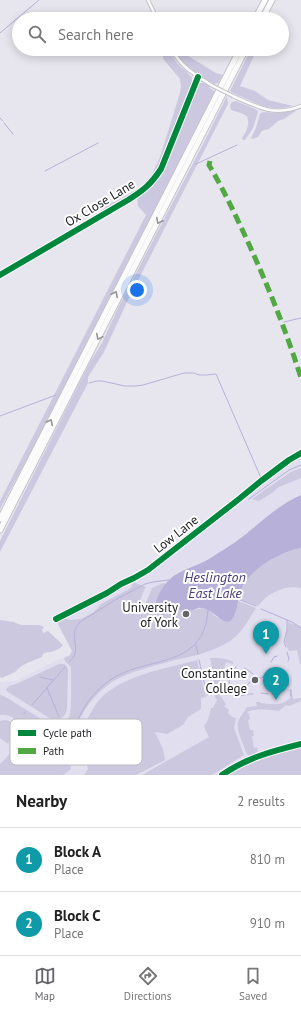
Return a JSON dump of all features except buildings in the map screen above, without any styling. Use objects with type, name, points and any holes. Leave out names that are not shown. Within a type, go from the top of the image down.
[{"type":"highway","points":[[259,12],[265,0]]},
{"type":"highway","points":[[266,12],[272,0]]},
{"type":"highway","points":[[0,519],[236,56]]},
{"type":"highway","points":[[0,530],[242,56]]},
{"type":"street","points":[[148,0],[154,12]]},
{"type":"street","points":[[175,56],[185,68],[198,77],[213,86],[260,108],[273,111],[287,111],[301,106]]},
{"type":"street","name":"Ox Close Lane","points":[[0,275],[143,191],[153,181],[161,169],[198,77]]},
{"type":"street","name":"Low Lane","points":[[56,619],[148,570],[261,481],[301,453]]},
{"type":"street","points":[[222,775],[255,757],[268,752],[301,744]]},
{"type":"shaded area","points":[[163,56],[172,56],[192,77],[189,94],[173,130],[160,167],[153,178],[145,187],[104,212],[101,209],[141,187],[152,174],[160,157],[181,86],[180,79],[164,60]]},
{"type":"shaded area","points":[[179,56],[188,56],[216,73],[223,75],[218,83],[214,84],[191,70]]},
{"type":"shaded area","points":[[248,56],[254,56],[240,86],[255,91],[268,100],[293,106],[275,108],[264,106],[230,91]]},
{"type":"shaded area","points":[[198,83],[206,83],[216,92],[190,140],[158,206],[48,420],[0,509],[0,501],[146,215],[138,206],[137,198],[158,180],[163,172]]},
{"type":"shaded area","points":[[227,96],[228,104],[127,302],[104,352],[88,377],[88,383],[0,552],[0,541]]},
{"type":"shaded area","points":[[236,101],[257,110],[258,112],[253,128],[245,140],[242,138],[248,127],[248,119],[247,116],[231,110],[230,105],[232,102]]},
{"type":"shaded area","points":[[297,110],[284,119],[278,121],[269,129],[261,132],[258,137],[253,139],[251,138],[260,114],[263,112],[278,113]]},
{"type":"shaded area","name":"University of York","points":[[301,456],[301,775],[0,775],[0,682],[15,681],[70,655],[72,651],[58,624],[61,618],[96,603],[121,587],[133,582],[240,503],[261,484]]},
{"type":"shaded area","points":[[301,468],[301,478],[279,487],[259,501],[252,499],[291,472]]},
{"type":"shaded area","points":[[301,548],[301,588],[295,587],[277,591],[267,597],[258,606],[238,599],[245,581],[256,570],[270,560],[286,552]]},
{"type":"shaded area","points":[[133,582],[146,587],[140,601],[145,605],[152,588],[163,583],[166,584],[157,601],[164,614],[203,608],[208,609],[215,616],[225,621],[235,615],[238,601],[256,608],[238,634],[230,641],[203,653],[160,664],[118,678],[96,695],[80,719],[68,719],[71,709],[71,667],[64,658],[70,655],[72,651],[58,622],[61,618],[71,620],[81,619],[94,612],[101,604],[131,588]]},
{"type":"shaded area","points":[[0,620],[21,625],[39,625],[44,627],[42,630],[43,633],[48,631],[63,645],[56,650],[43,654],[42,657],[27,663],[15,672],[2,678],[0,677]]},
{"type":"shaded area","points":[[288,622],[301,627],[301,664],[297,650],[289,651],[285,642]]},
{"type":"shaded area","points":[[210,658],[225,659],[233,662],[233,664],[226,662],[218,685],[222,693],[220,695],[226,704],[224,706],[229,710],[228,713],[232,717],[236,718],[234,728],[244,755],[212,775],[142,775],[209,737],[204,726],[208,720],[211,708],[213,708],[217,700],[215,697]]},
{"type":"shaded area","points":[[197,660],[206,697],[201,698],[201,709],[188,717],[183,725],[167,734],[155,732],[163,749],[165,760],[136,775],[84,775],[88,769],[87,765],[142,765],[142,719],[88,719],[98,701],[115,687],[149,672]]},
{"type":"shaded area","points":[[59,664],[65,665],[68,670],[67,708],[64,716],[60,719],[51,719],[6,690],[9,686]]},
{"type":"shaded area","points":[[291,689],[293,699],[301,698],[301,701],[289,706],[286,705],[279,711],[259,710],[247,712],[250,719],[248,720],[250,730],[253,730],[254,736],[252,736],[254,748],[257,747],[258,754],[252,756],[248,755],[238,729],[238,722],[241,716],[247,707],[257,706],[256,702],[280,704],[288,700],[291,697],[288,690]]},
{"type":"shaded area","points":[[0,695],[41,719],[14,719],[10,716],[0,715]]},
{"type":"shaded area","points":[[5,720],[10,722],[10,740],[8,744],[0,738],[0,721]]},
{"type":"shaded area","points":[[301,748],[301,775],[224,775],[245,764],[246,765],[268,756]]},
{"type":"shaded area","points":[[10,753],[10,765],[70,765],[71,769],[63,775],[0,775],[0,764]]},
{"type":"water","name":"Heslington East Lake","points":[[301,495],[301,548],[275,557],[251,575],[241,590],[233,619],[227,622],[224,621],[203,608],[189,611],[178,611],[164,615],[158,613],[156,610],[156,604],[158,596],[164,585],[173,576],[204,562],[220,552],[242,537],[281,506]]},
{"type":"waterway","points":[[25,12],[39,0]]},
{"type":"waterway","points":[[0,33],[12,23]]},
{"type":"waterway","points":[[0,118],[3,121]]},
{"type":"waterway","points":[[4,123],[13,134]]},
{"type":"waterway","points":[[45,171],[98,143]]},
{"type":"waterway","points":[[196,164],[237,145]]},
{"type":"waterway","points":[[284,322],[301,318]]},
{"type":"waterway","points":[[89,383],[102,381],[125,386],[135,386],[184,373],[194,373],[199,375],[216,374],[261,478],[229,505]]},
{"type":"waterway","points":[[0,416],[56,395]]},
{"type":"waterway","points":[[261,477],[301,451]]},
{"type":"waterway","points":[[249,499],[289,470],[301,465]]},
{"type":"waterway","points":[[143,571],[182,542]]},
{"type":"waterway","points":[[105,592],[130,578]]},
{"type":"waterway","points":[[69,662],[75,654],[76,646],[74,634],[80,622],[115,600],[145,584],[169,580]]},
{"type":"waterway","points":[[81,604],[93,598]]},
{"type":"waterway","points":[[238,599],[256,606]]},
{"type":"waterway","points":[[79,719],[86,705],[96,692],[110,680],[129,670],[160,662],[187,651],[197,642],[205,628],[208,609]]},
{"type":"waterway","points":[[261,609],[292,622],[301,628]]},
{"type":"waterway","points":[[286,647],[284,642],[287,630],[287,620]]},
{"type":"waterway","points":[[196,645],[198,654]]},
{"type":"waterway","points":[[287,652],[289,659],[288,661]]},
{"type":"waterway","points":[[271,662],[274,657],[277,656]]},
{"type":"waterway","points":[[199,660],[207,695]]},
{"type":"waterway","points":[[32,705],[65,667]]},
{"type":"waterway","points":[[232,673],[236,667]]},
{"type":"waterway","points":[[245,668],[253,674]]},
{"type":"waterway","points":[[255,676],[262,678],[270,668]]},
{"type":"waterway","points":[[230,684],[229,681],[232,674]]},
{"type":"waterway","points":[[40,677],[53,680]]},
{"type":"waterway","points":[[285,677],[288,679],[289,686]]},
{"type":"waterway","points":[[246,687],[253,678]]},
{"type":"waterway","points":[[47,688],[59,717]]},
{"type":"waterway","points":[[272,694],[279,694],[284,690]]},
{"type":"waterway","points":[[291,690],[291,697]]},
{"type":"waterway","points":[[261,693],[268,694]]},
{"type":"waterway","points":[[238,696],[253,694]]},
{"type":"marked path","points":[[210,161],[209,165],[250,245],[266,283],[301,378]]},
{"type":"cycle path","points":[[0,275],[143,190],[161,169],[198,77]]},
{"type":"cycle path","points":[[56,619],[148,570],[261,481],[301,453]]},
{"type":"cycle path","points":[[222,775],[241,764],[270,752],[301,744]]},
{"type":"place","name":"University of York","points":[[186,614]]},
{"type":"place","name":"Block A","points":[[266,654]]},
{"type":"place","name":"Constantine College","points":[[255,680]]},
{"type":"place","name":"Block C","points":[[276,700]]}]
